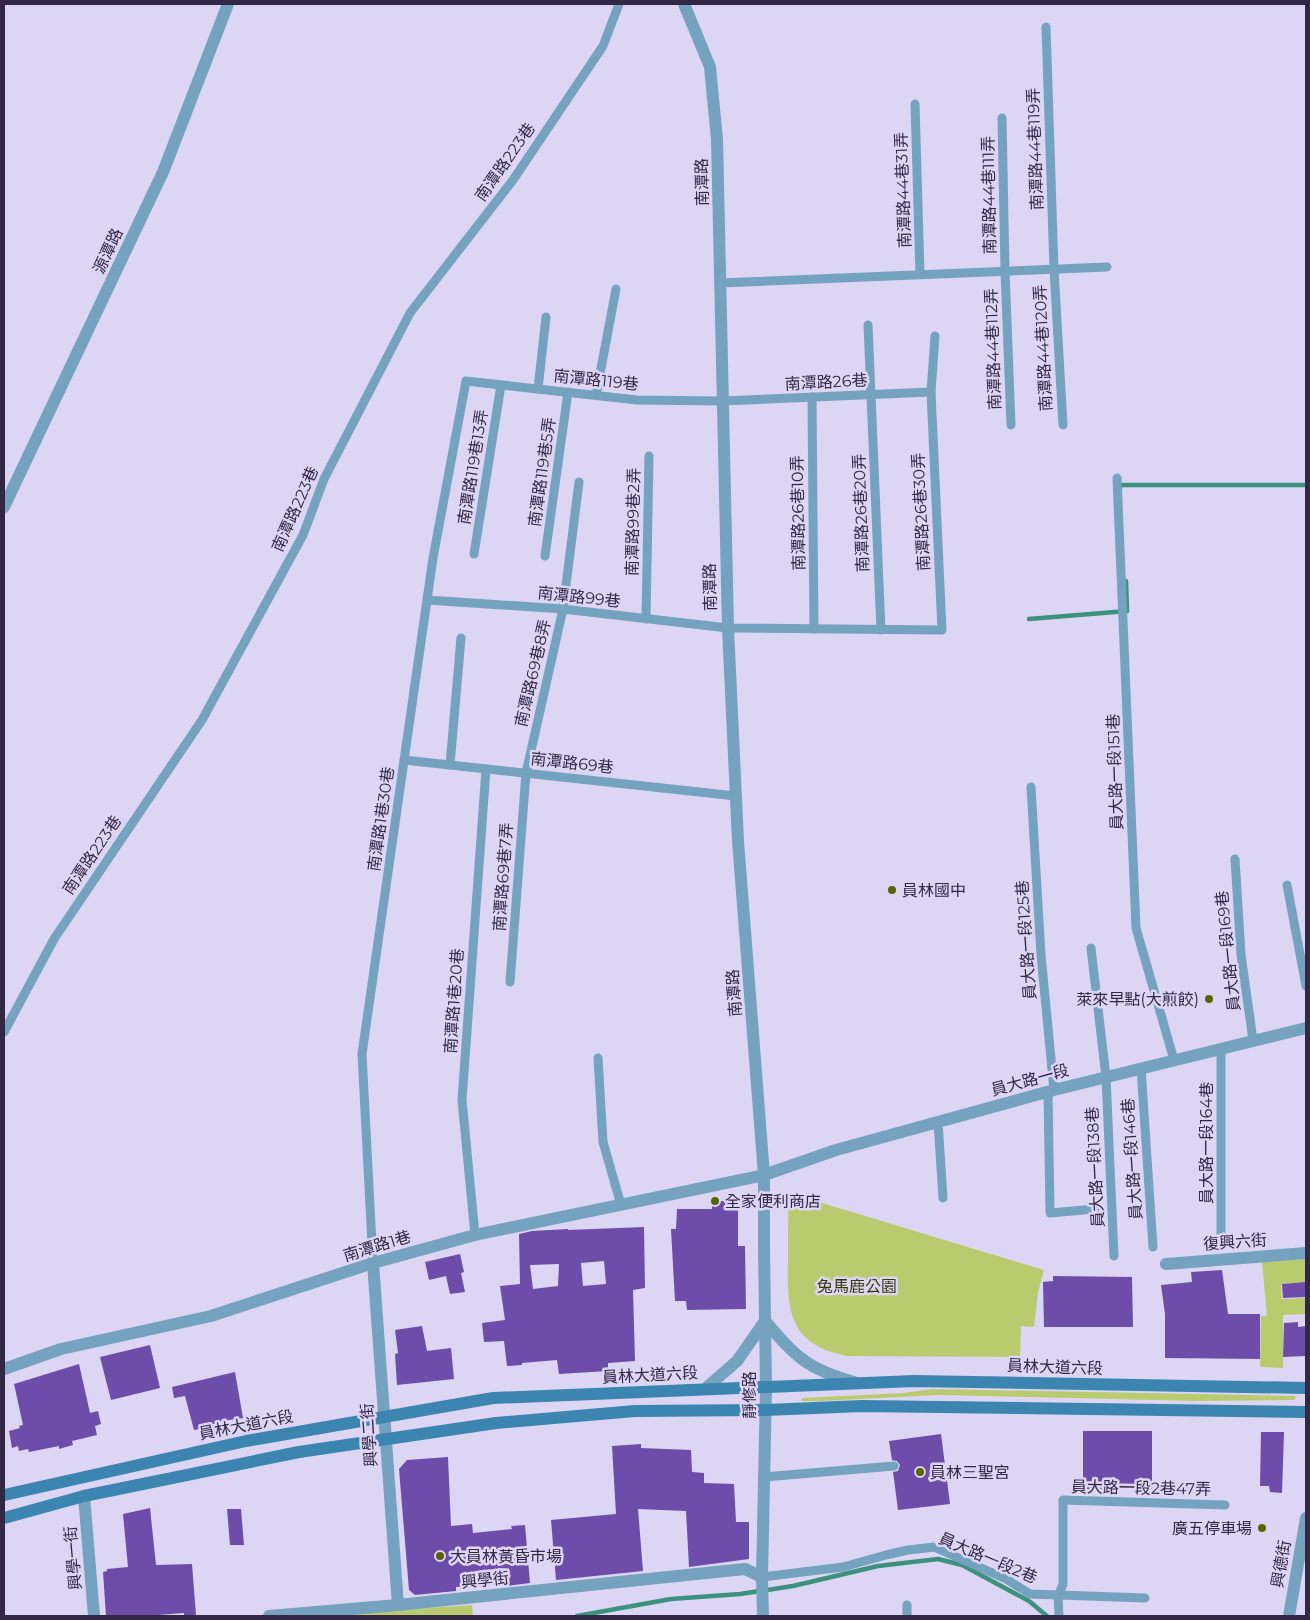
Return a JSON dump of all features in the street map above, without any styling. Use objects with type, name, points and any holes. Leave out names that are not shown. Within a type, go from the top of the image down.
[{"type":"main road","name":"員林大道六段","points":[[4,1495],[246,1441],[493,1398],[859,1383],[970,1381],[1306,1388]]},
{"type":"main road","points":[[4,1518],[84,1496],[299,1452],[496,1423],[634,1411],[766,1410],[871,1406],[1306,1412]]},
{"type":"street","name":"源潭路","points":[[4,507],[163,172],[228,4]]},
{"type":"street","name":"南潭路","points":[[684,4],[710,67],[717,139],[728,628],[736,796],[764,1174]]},
{"type":"street","name":"員大路一段","points":[[764,1174],[836,1150],[938,1122],[1141,1068],[1306,1028]]},
{"type":"street","name":"南潭路1巷","points":[[4,1369],[61,1349],[211,1316],[374,1263],[475,1235],[764,1174]]},
{"type":"street","name":"靜修路","points":[[762,1616],[766,1410],[764,1174]]},
{"type":"street","name":"復興六街","points":[[1166,1264],[1306,1253]]},
{"type":"street","name":"興學二街","points":[[374,1263],[398,1605]]},
{"type":"street","points":[[705,1389],[737,1360],[765,1321],[792,1351],[811,1366],[831,1375],[859,1383]]},
{"type":"street","name":"興學一街","points":[[84,1496],[94,1616]]},
{"type":"street","name":"興德街","points":[[1289,1616],[1303,1549],[1306,1518]]},
{"type":"street","name":"興學街","points":[[269,1616],[398,1605],[745,1569],[762,1576]]},
{"type":"lane","name":"南潭路223巷","points":[[4,1032],[54,939],[202,720],[303,535],[324,479],[410,313],[513,180],[603,46],[619,4]]},
{"type":"lane","name":"南潭路44巷119弄","points":[[1046,27],[1054,269]]},
{"type":"lane","name":"南潭路44巷31弄","points":[[915,104],[920,274]]},
{"type":"lane","name":"南潭路44巷111弄","points":[[1002,118],[1005,271]]},
{"type":"lane","points":[[720,283],[1107,267]]},
{"type":"lane","name":"南潭路44巷120弄","points":[[1054,269],[1063,425]]},
{"type":"lane","name":"南潭路44巷112弄","points":[[1005,271],[1011,425]]},
{"type":"lane","points":[[596,395],[616,290]]},
{"type":"lane","points":[[538,389],[546,317]]},
{"type":"lane","name":"南潭路26巷20弄","points":[[868,325],[881,630]]},
{"type":"lane","name":"南潭路26巷30弄","points":[[935,336],[931,392],[942,630]]},
{"type":"lane","name":"南潭路119巷","points":[[466,381],[637,400],[723,402]]},
{"type":"lane","name":"南潭路1巷30巷","points":[[374,1263],[362,1054],[433,558],[466,381]]},
{"type":"lane","name":"南潭路119巷13弄","points":[[474,554],[501,385]]},
{"type":"lane","name":"南潭路119巷5弄","points":[[545,556],[568,392]]},
{"type":"lane","name":"南潭路26巷","points":[[723,402],[931,392]]},
{"type":"lane","name":"南潭路26巷10弄","points":[[812,398],[814,629]]},
{"type":"lane","name":"南潭路99巷2弄","points":[[646,618],[649,456]]},
{"type":"lane","name":"員大路一段151巷","points":[[1117,478],[1136,928],[1174,1060]]},
{"type":"lane","name":"南潭路69巷8弄","points":[[526,773],[563,609],[579,482]]},
{"type":"lane","name":"南潭路99巷","points":[[427,600],[563,609],[728,628],[942,630]]},
{"type":"lane","points":[[450,764],[461,638]]},
{"type":"lane","name":"南潭路69巷","points":[[404,760],[736,796]]},
{"type":"lane","name":"南潭路1巷20巷","points":[[475,1235],[462,1100],[486,768]]},
{"type":"lane","name":"南潭路69巷7弄","points":[[510,982],[526,773]]},
{"type":"lane","name":"員大路一段125巷","points":[[1031,788],[1051,1092],[1050,1213],[1095,1209]]},
{"type":"lane","name":"員大路一段169巷","points":[[1235,859],[1241,955],[1253,1040]]},
{"type":"lane","points":[[1287,885],[1306,986]]},
{"type":"lane","name":"員大路一段138巷","points":[[1091,948],[1106,1077],[1114,1256]]},
{"type":"lane","name":"員大路一段164巷","points":[[1220,1048],[1221,1238]]},
{"type":"lane","points":[[598,1058],[603,1142],[621,1205]]},
{"type":"lane","name":"員大路一段146巷","points":[[1141,1068],[1153,1247]]},
{"type":"lane","points":[[938,1122],[943,1198]]},
{"type":"lane","points":[[764,1477],[894,1466]]},
{"type":"lane","name":"員大路一段2巷47弄","points":[[1058,1596],[1063,1584],[1063,1500],[1225,1505]]},
{"type":"lane","name":"員大路一段2巷","points":[[762,1576],[843,1567],[886,1554],[934,1548],[1006,1580],[1030,1594],[1145,1598]]},
{"type":"lane","points":[[1058,1596],[1059,1616]]},
{"type":"lane","points":[[906,1616],[907,1605]]},
{"type":"green space","name":"兔馬鹿公園","points":[[789,1193],[1044,1270],[1038,1292],[1034,1327],[1021,1326],[1020,1357],[847,1356],[827,1350],[813,1343],[802,1333],[795,1322],[788,1294]]},
{"type":"green space","points":[[1306,1259],[1306,1282],[1281,1284],[1282,1299],[1306,1298],[1306,1314],[1283,1315],[1283,1368],[1260,1367],[1261,1316],[1267,1316],[1262,1262]]},
{"type":"green space","points":[[932,1389],[1295,1396],[1296,1398],[1294,1400],[1198,1401],[939,1395],[820,1401],[801,1400],[802,1398],[904,1393]]},
{"type":"green space","points":[[472,1605],[473,1616],[345,1616],[345,1614]]},
{"type":"building","points":[[712,1201],[738,1201],[738,1246],[745,1246],[746,1309],[687,1310],[686,1301],[675,1301],[671,1229],[676,1229],[677,1209],[712,1209]]},
{"type":"building","points":[[644,1227],[645,1288],[633,1290],[635,1361],[608,1363],[608,1371],[559,1374],[557,1360],[507,1366],[504,1341],[484,1342],[482,1323],[505,1320],[500,1286],[520,1284],[519,1234],[532,1231]],"holes":[[[604,1261],[606,1284],[583,1286],[581,1263]],[[559,1264],[558,1286],[533,1289],[530,1265]]]},
{"type":"building","points":[[460,1254],[464,1272],[461,1273],[465,1292],[450,1294],[446,1276],[429,1280],[425,1262]]},
{"type":"building","points":[[1222,1270],[1228,1314],[1260,1314],[1260,1359],[1165,1358],[1165,1314],[1161,1285],[1192,1282],[1191,1272]]},
{"type":"building","points":[[1053,1276],[1132,1277],[1133,1327],[1044,1327],[1043,1282],[1053,1281]]},
{"type":"building","points":[[1306,1282],[1306,1297],[1283,1298],[1282,1284]]},
{"type":"building","points":[[1298,1322],[1298,1327],[1306,1326],[1306,1356],[1283,1357],[1284,1323]]},
{"type":"building","points":[[422,1326],[427,1351],[451,1348],[454,1379],[397,1385],[395,1354],[398,1353],[395,1330]]},
{"type":"building","points":[[150,1345],[160,1388],[111,1400],[100,1357]]},
{"type":"building","points":[[79,1364],[90,1413],[98,1411],[101,1424],[95,1426],[97,1435],[72,1441],[73,1445],[59,1449],[59,1446],[29,1452],[28,1449],[19,1451],[18,1446],[12,1448],[9,1431],[20,1428],[19,1426],[23,1425],[14,1384]]},
{"type":"building","points":[[235,1372],[243,1418],[215,1422],[216,1426],[194,1430],[185,1396],[174,1398],[172,1387]]},
{"type":"building","points":[[1083,1431],[1152,1431],[1152,1489],[1083,1489]]},
{"type":"building","points":[[1261,1432],[1284,1432],[1282,1493],[1270,1492],[1269,1486],[1260,1486]]},
{"type":"building","name":"員林三聖宮","points":[[941,1434],[950,1504],[898,1510],[893,1472],[898,1471],[900,1465],[897,1461],[892,1460],[889,1441]]},
{"type":"building","points":[[641,1444],[641,1448],[691,1450],[692,1472],[704,1473],[704,1483],[734,1484],[736,1522],[749,1522],[749,1559],[689,1567],[686,1511],[638,1509],[643,1571],[556,1580],[551,1520],[616,1514],[612,1446]]},
{"type":"building","name":"大員林黃昏市場","points":[[448,1457],[451,1526],[472,1524],[473,1533],[512,1529],[511,1526],[525,1525],[530,1583],[507,1586],[505,1568],[475,1571],[476,1586],[456,1587],[456,1591],[415,1595],[409,1590],[399,1469],[407,1460]]},
{"type":"building","points":[[150,1508],[156,1565],[192,1564],[196,1615],[184,1616],[184,1613],[146,1616],[106,1616],[103,1572],[107,1571],[107,1569],[128,1567],[123,1514]]},
{"type":"building","points":[[227,1509],[241,1509],[244,1545],[230,1545]]},
{"type":"waterway","points":[[1120,489],[1120,485],[1306,485]]},
{"type":"waterway","points":[[1029,619],[1127,611],[1126,581]]},
{"type":"waterway","points":[[577,1616],[671,1599],[740,1594],[793,1586],[878,1566],[938,1559],[962,1565],[1029,1601],[1047,1616]]},
{"type":"place","name":"員林國中","points":[[892,890]]},
{"type":"place","name":"萊來早點(大煎餃)","points":[[1209,999]]},
{"type":"place","name":"全家便利商店","points":[[715,1201]]},
{"type":"place","name":"員林三聖宮","points":[[920,1472]]},
{"type":"place","name":"廣五停車場","points":[[1262,1528]]},
{"type":"place","name":"大員林黃昏市場","points":[[440,1556]]}]
